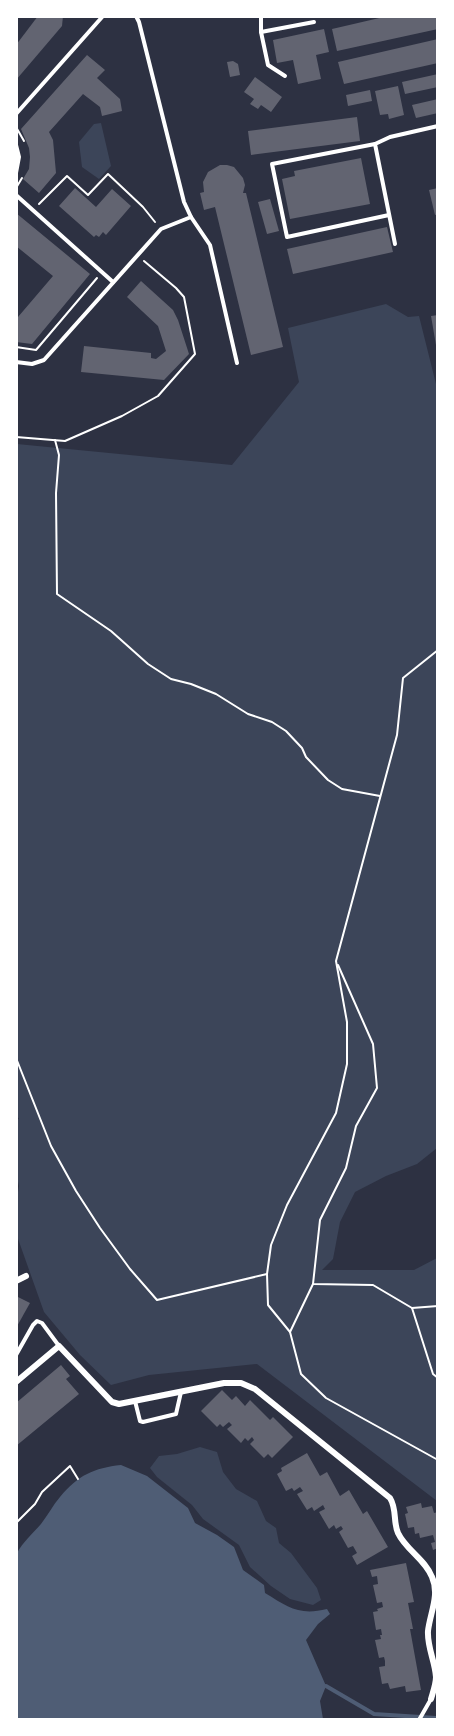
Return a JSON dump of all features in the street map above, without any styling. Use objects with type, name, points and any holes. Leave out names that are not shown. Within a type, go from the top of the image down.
[{"type":"street","points":[[16,1281],[27,1276]]},
{"type":"street","points":[[16,1382],[59,1346],[112,1402],[119,1404],[224,1383],[241,1383],[255,1389],[390,1498],[394,1504],[397,1532],[422,1561],[434,1581],[435,1600],[428,1630],[436,1675],[431,1699]]},
{"type":"lane","points":[[16,114],[103,16]]},
{"type":"lane","points":[[136,16],[184,202],[210,245],[237,363]]},
{"type":"lane","points":[[261,16],[261,32],[268,65],[285,76]]},
{"type":"lane","points":[[261,32],[314,21]]},
{"type":"lane","points":[[389,215],[286,237],[272,164],[375,144],[390,136],[438,126]]},
{"type":"lane","points":[[375,144],[395,244]]},
{"type":"lane","points":[[16,145],[19,157],[16,173]]},
{"type":"lane","points":[[16,195],[113,282]]},
{"type":"lane","points":[[16,362],[32,364],[44,360],[161,229],[191,217]]},
{"type":"lane","points":[[16,1355],[33,1325],[38,1321],[59,1346]]},
{"type":"lane","points":[[135,1401],[140,1421],[153,1420],[176,1414],[181,1392]]},
{"type":"lane","points":[[419,1719],[431,1699]]},
{"type":"path","points":[[34,210],[67,176],[88,195],[108,174],[143,207],[161,229]]},
{"type":"path","points":[[16,437],[64,441],[112,420],[158,396],[195,354],[184,297],[138,255]]},
{"type":"path","points":[[16,347],[36,350],[100,274]]},
{"type":"path","points":[[55,440],[59,455],[56,492],[57,594],[111,631],[148,664],[171,680],[191,684],[216,694],[248,714],[272,722],[286,731],[328,780],[342,789],[380,796]]},
{"type":"path","points":[[438,650],[403,678],[397,735],[336,961],[347,1022],[347,1064],[336,1113],[287,1205],[271,1245],[267,1274],[268,1305],[290,1332],[302,1374],[326,1398],[438,1460]]},
{"type":"path","points":[[290,1332],[313,1284],[320,1220],[345,1168],[356,1126],[377,1088],[373,1044],[336,961]]},
{"type":"path","points":[[16,1058],[51,1146],[76,1191],[130,1269],[157,1300],[267,1274]]},
{"type":"path","points":[[313,1284],[373,1285],[412,1308],[438,1306]]},
{"type":"path","points":[[412,1308],[433,1374],[438,1378]]},
{"type":"path","points":[[16,1523],[35,1504],[42,1492],[70,1466],[78,1479]]},
{"type":"shaded area","points":[[101,123],[111,166],[99,179],[82,167],[79,142],[94,124]]},
{"type":"shaded area","points":[[386,304],[408,317],[419,316],[438,392],[437,1148],[417,1164],[386,1176],[355,1192],[340,1222],[333,1259],[322,1270],[414,1270],[437,1258],[437,1501],[257,1364],[149,1375],[111,1385],[80,1355],[44,1312],[17,1236],[19,1186],[16,1173],[16,1120],[19,1119],[16,1114],[17,444],[232,465],[299,382],[288,328]]},
{"type":"shaded area","points":[[200,1447],[217,1452],[223,1472],[236,1489],[257,1501],[266,1521],[276,1528],[279,1543],[291,1553],[317,1588],[321,1600],[313,1605],[290,1599],[271,1586],[250,1567],[239,1545],[203,1519],[192,1505],[157,1477],[150,1468],[159,1456],[177,1454]]},
{"type":"shaded area","points":[[121,1465],[147,1476],[188,1508],[195,1523],[234,1547],[243,1570],[264,1585],[265,1593],[301,1611],[327,1609],[330,1614],[318,1624],[306,1640],[326,1686],[320,1701],[323,1719],[17,1720],[17,1553],[57,1500],[73,1483],[103,1468]]},
{"type":"building","points":[[38,16],[63,16],[62,26],[16,80],[16,45]]},
{"type":"building","points":[[388,16],[438,16],[438,29],[337,51],[332,29]]},
{"type":"building","points":[[324,29],[329,52],[316,55],[321,79],[298,84],[293,60],[277,63],[273,40]]},
{"type":"building","points":[[438,39],[438,63],[344,84],[338,62]]},
{"type":"building","points":[[87,55],[105,70],[97,78],[120,99],[122,111],[102,116],[100,107],[83,94],[49,132],[53,140],[56,173],[39,193],[23,179],[29,169],[30,157],[29,148],[21,129]]},
{"type":"building","points":[[233,61],[238,64],[240,75],[230,77],[227,62]]},
{"type":"building","points":[[438,74],[438,87],[405,94],[402,82]]},
{"type":"building","points":[[255,77],[282,97],[271,112],[261,105],[258,109],[250,104],[254,99],[244,92]]},
{"type":"building","points":[[398,86],[404,115],[389,119],[388,114],[380,115],[375,91]]},
{"type":"building","points":[[370,90],[372,101],[348,106],[346,95]]},
{"type":"building","points":[[438,99],[438,113],[416,118],[412,105]]},
{"type":"building","points":[[357,117],[360,141],[251,155],[248,131]]},
{"type":"building","points":[[361,158],[370,204],[290,219],[282,179],[295,176],[294,171]]},
{"type":"building","points":[[220,165],[234,167],[243,178],[245,185],[243,193],[246,193],[283,347],[251,355],[215,207],[204,210],[200,193],[204,192],[203,182],[208,172]]},
{"type":"building","points":[[75,188],[96,207],[112,189],[131,206],[106,235],[103,232],[99,237],[96,235],[94,237],[59,206]]},
{"type":"building","points":[[438,188],[438,214],[435,215],[429,190]]},
{"type":"building","points":[[270,199],[279,231],[267,234],[258,202]]},
{"type":"building","points":[[16,213],[90,274],[32,344],[16,342],[16,317],[53,276],[16,246]]},
{"type":"building","points":[[387,227],[393,252],[293,274],[287,249]]},
{"type":"building","points":[[141,281],[173,310],[189,354],[164,380],[81,372],[84,346],[151,353],[151,358],[156,359],[166,351],[158,326],[127,297]]},
{"type":"building","points":[[438,315],[438,345],[436,345],[431,316]]},
{"type":"building","points":[[18,1297],[30,1303],[16,1328],[16,1300]]},
{"type":"building","points":[[61,1365],[70,1376],[66,1379],[79,1394],[16,1446],[16,1403]]},
{"type":"building","points":[[222,1390],[232,1400],[236,1396],[245,1406],[250,1400],[270,1420],[273,1417],[293,1437],[272,1458],[268,1454],[264,1458],[250,1444],[254,1440],[252,1437],[248,1441],[245,1438],[241,1443],[227,1429],[232,1425],[229,1422],[223,1427],[220,1424],[217,1427],[201,1411]]},
{"type":"building","points":[[307,1453],[320,1476],[327,1472],[340,1496],[349,1490],[363,1514],[367,1511],[388,1547],[357,1565],[352,1556],[357,1553],[353,1546],[348,1548],[339,1532],[343,1529],[341,1526],[336,1529],[334,1525],[329,1529],[319,1512],[325,1509],[323,1505],[314,1511],[312,1507],[307,1510],[297,1494],[303,1491],[300,1487],[294,1491],[292,1488],[286,1491],[277,1474],[282,1471],[281,1468]]},
{"type":"building","points":[[421,1503],[422,1508],[432,1506],[434,1513],[438,1512],[438,1548],[433,1550],[431,1543],[435,1542],[433,1535],[420,1538],[419,1533],[415,1534],[414,1527],[408,1528],[406,1507]]},
{"type":"building","points":[[406,1563],[414,1602],[408,1603],[413,1629],[410,1629],[421,1690],[406,1692],[405,1686],[390,1689],[388,1683],[382,1684],[379,1667],[385,1666],[385,1661],[384,1657],[379,1658],[375,1640],[381,1639],[380,1635],[382,1635],[381,1629],[376,1630],[373,1612],[383,1607],[382,1602],[377,1603],[373,1585],[378,1584],[377,1576],[372,1577],[370,1570]]},
{"type":"waterway","points":[[326,1686],[374,1714],[436,1718],[437,1720]]}]
